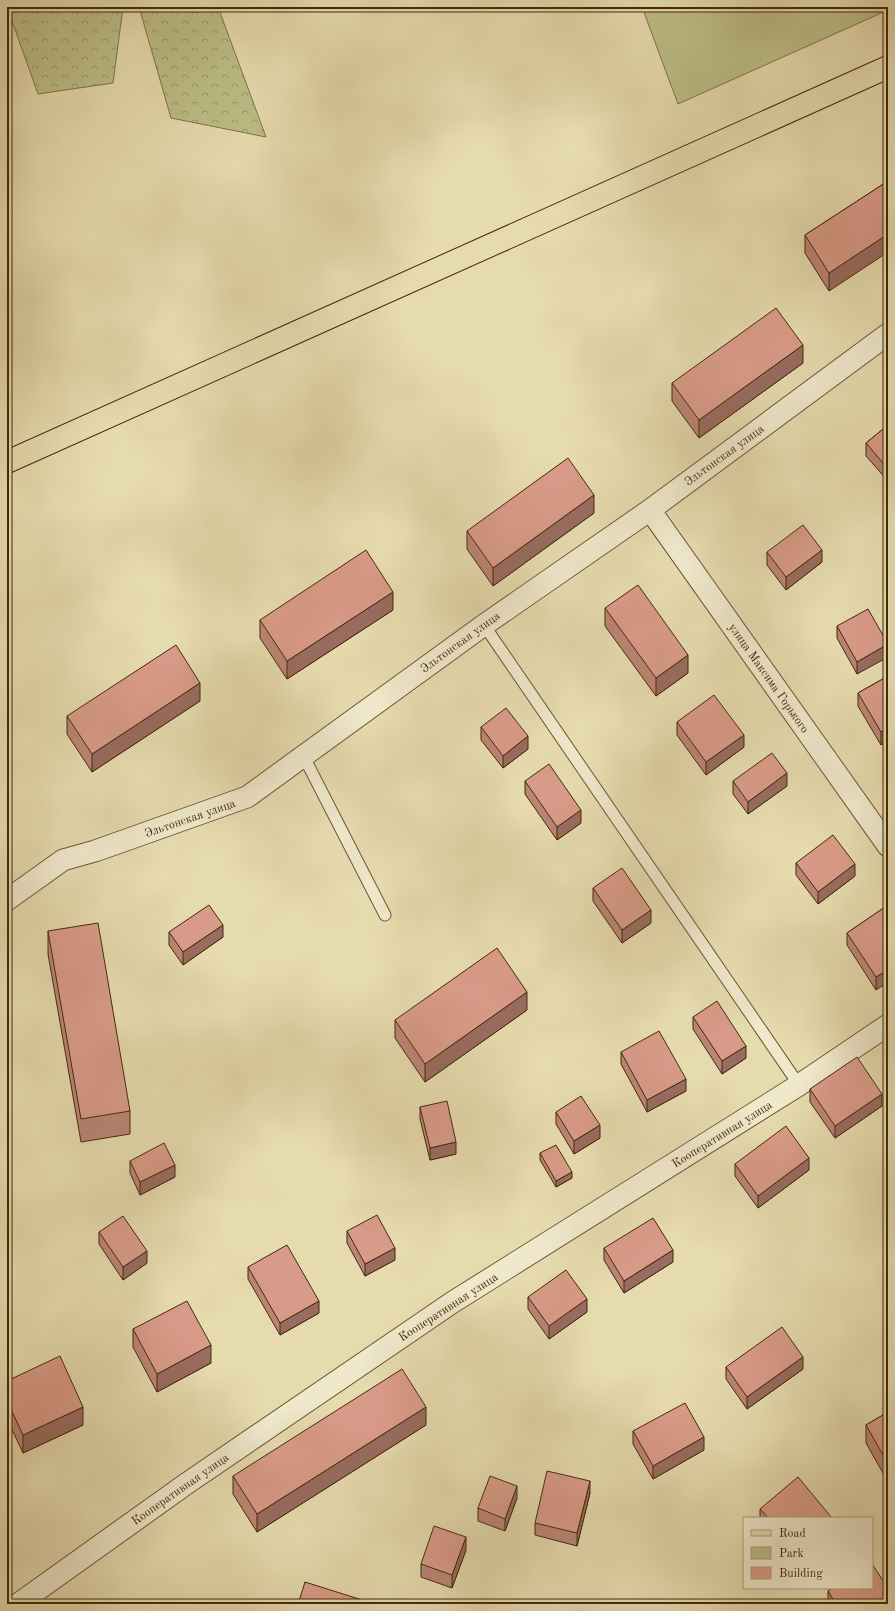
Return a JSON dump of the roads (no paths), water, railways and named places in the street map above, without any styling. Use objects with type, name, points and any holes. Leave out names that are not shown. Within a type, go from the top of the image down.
[{"type":"main road","points":[[7,462],[888,67]]},
{"type":"street","name":"Эльтонская улица","points":[[7,900],[63,860],[95,851],[247,797],[484,625],[650,510],[888,334]]},
{"type":"street","name":"улица Максима Горького","points":[[650,510],[888,846]]},
{"type":"street","name":"Кооперативная улица","points":[[18,1604],[186,1484],[453,1302],[799,1085],[888,1025]]},
{"type":"lane","points":[[484,625],[799,1085]]},
{"type":"lane","points":[[304,756],[385,915]]}]
